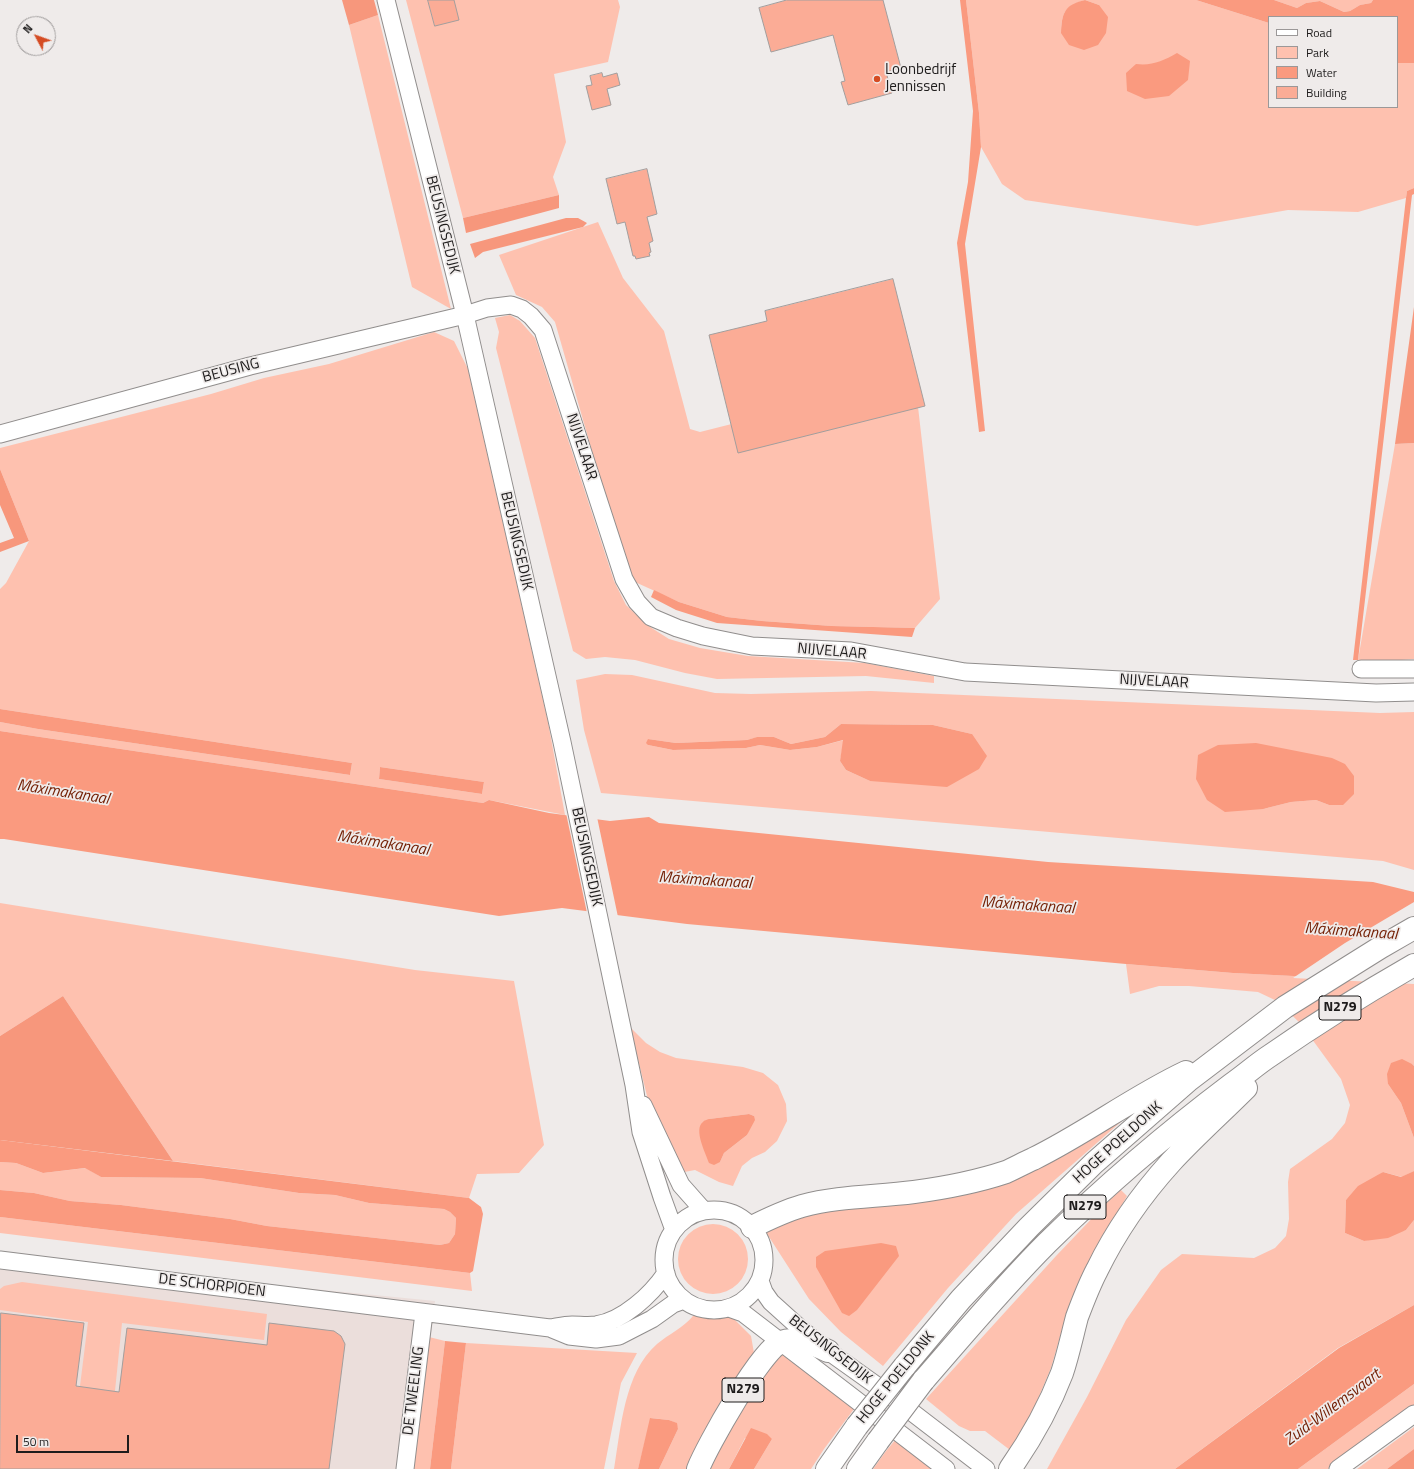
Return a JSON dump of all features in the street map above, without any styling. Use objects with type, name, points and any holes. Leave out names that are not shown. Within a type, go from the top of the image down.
[{"type":"highway","name":"HOGE POELDONK","points":[[827,1469],[857,1426],[961,1299],[1029,1227],[1122,1138],[1216,1058],[1285,1007],[1381,946],[1414,928]]},
{"type":"highway","name":"HOGE POELDONK","points":[[858,1469],[924,1381],[1010,1282],[1047,1244],[1114,1180],[1200,1108],[1269,1056],[1339,1009],[1414,965]]},
{"type":"highway","name":"N279","points":[[1010,1469],[1052,1398],[1062,1372],[1077,1318],[1086,1294],[1097,1270],[1116,1236],[1138,1204],[1170,1163],[1246,1087],[1269,1056]]},
{"type":"highway","name":"N279","points":[[752,1227],[801,1206],[828,1201],[913,1192],[960,1184],[1006,1172],[1085,1131],[1158,1085],[1216,1058]]},
{"type":"highway","points":[[780,1342],[788,1340],[798,1341],[813,1344],[828,1351]]},
{"type":"highway","name":"N279","points":[[698,1469],[704,1453],[724,1418],[762,1362],[780,1342]]},
{"type":"street","name":"BEUSINGSEDIJK","points":[[386,0],[465,315],[562,742],[612,987],[634,1085],[641,1132],[674,1230]]},
{"type":"street","name":"NIJVELAAR","points":[[465,315],[487,308],[511,305],[522,309],[531,316],[543,330],[624,579],[637,602],[651,617],[677,628],[703,636],[752,646],[851,651],[965,672],[1376,693],[1414,692]]},
{"type":"street","name":"BEUSING","points":[[0,434],[250,366],[465,315]]},
{"type":"street","points":[[1361,669],[1414,669]]},
{"type":"street","name":"BEUSINGSEDIJK","points":[[634,1085],[681,1185],[704,1211]]},
{"type":"street","points":[[717,1210],[742,1218],[752,1227],[760,1239],[764,1252],[764,1267],[760,1281],[742,1302],[729,1308],[714,1310],[698,1308],[684,1300],[676,1292],[666,1273],[665,1260],[666,1246],[674,1230],[691,1216],[704,1211],[717,1210]]},
{"type":"street","name":"DE SCHORPIOEN","points":[[0,1260],[550,1328]]},
{"type":"street","points":[[550,1328],[570,1325],[595,1325],[613,1321],[641,1301],[658,1284],[666,1273]]},
{"type":"street","name":"BEUSINGSEDIJK","points":[[760,1281],[764,1292],[781,1312],[828,1351],[887,1393],[986,1469]]},
{"type":"street","points":[[550,1328],[569,1336],[596,1339],[619,1336],[652,1319],[673,1304],[684,1300]]},
{"type":"street","name":"BEUSINGSEDIJK","points":[[729,1308],[743,1312],[946,1469]]},
{"type":"street","name":"DE TWEELING","points":[[405,1469],[424,1312]]},
{"type":"street","points":[[1338,1469],[1414,1414]]},
{"type":"shaded area","points":[[342,0],[374,0],[378,15],[349,25]]},
{"type":"shaded area","points":[[559,195],[559,208],[466,233],[463,218]]},
{"type":"shaded area","points":[[566,218],[578,218],[587,223],[583,227],[483,252],[475,258],[470,244]]},
{"type":"shaded area","points":[[1414,307],[1414,443],[1395,444]]},
{"type":"shaded area","points":[[0,469],[29,541],[0,552],[0,543],[14,538],[0,505]]},
{"type":"shaded area","points":[[63,996],[173,1161],[0,1140],[0,1036]]},
{"type":"shaded area","points":[[0,1258],[435,1301],[416,1469],[0,1469]]},
{"type":"shaded area","points":[[1414,1449],[1414,1469],[1387,1469]]},
{"type":"green space","points":[[406,0],[618,0],[620,7],[608,62],[554,74],[566,142],[553,177],[559,195],[463,218]]},
{"type":"green space","points":[[966,0],[1085,0],[1196,0],[1268,23],[1268,108],[1398,108],[1398,63],[1414,63],[1414,188],[1407,191],[1406,198],[1358,212],[1288,210],[1197,226],[1025,200],[1002,184],[981,147],[979,113]],"holes":[[[1085,0],[1099,5],[1061,33],[1063,15],[1068,8]]]},
{"type":"green space","points":[[1274,0],[1373,0],[1371,3],[1360,5],[1350,11],[1344,12],[1320,1],[1306,3],[1297,8]]},
{"type":"green space","points":[[378,15],[451,309],[412,287],[349,25]]},
{"type":"green space","points":[[598,222],[623,278],[664,331],[690,429],[700,432],[902,381],[917,398],[940,599],[915,628],[832,626],[727,617],[679,602],[635,582],[626,570],[555,322],[542,307],[516,295],[499,255]]},
{"type":"green space","points":[[510,315],[520,321],[535,338],[614,581],[626,605],[647,625],[669,639],[700,648],[748,656],[865,663],[934,676],[934,683],[866,676],[717,679],[685,673],[635,660],[605,657],[586,659],[573,651],[496,348],[499,332],[495,318]]},
{"type":"green space","points":[[434,332],[454,341],[468,369],[548,722],[565,815],[489,800],[483,803],[0,731],[0,722],[38,729],[350,775],[352,763],[0,709],[0,589],[6,583],[29,541],[0,469],[0,448],[211,394],[264,378],[329,364]],"holes":[[[380,767],[484,782],[482,794],[379,779]]]},
{"type":"green space","points":[[1414,443],[1414,659],[1376,662],[1358,660],[1395,444]]},
{"type":"green space","points":[[605,674],[632,675],[715,693],[751,694],[871,691],[1380,713],[1414,712],[1414,870],[1383,861],[601,793],[584,730],[576,680]],"holes":[[[841,724],[933,725],[972,734],[870,781],[846,770],[840,761],[844,740],[817,747],[790,750],[760,745],[746,748],[673,750],[648,745],[648,739],[676,743],[747,740],[758,737],[774,737],[791,744],[825,737]],[[1354,776],[1329,805],[1316,800],[1291,802],[1263,809]]]},
{"type":"green space","points":[[0,903],[415,970],[514,981],[544,1145],[519,1173],[477,1174],[469,1198],[173,1161],[63,996],[0,1036]]},
{"type":"green space","points":[[1126,964],[1233,973],[1414,982],[1414,1066],[1412,1064],[1388,1084],[1401,1103],[1414,1138],[1414,1171],[1402,1177],[1383,1172],[1346,1200],[1345,1233],[1364,1241],[1406,1230],[1414,1220],[1414,1305],[1338,1348],[1175,1469],[1047,1469],[1087,1397],[1126,1320],[1161,1270],[1182,1254],[1254,1258],[1275,1248],[1286,1236],[1289,1219],[1288,1182],[1290,1169],[1332,1139],[1345,1123],[1350,1105],[1341,1079],[1301,1024],[1277,1001],[1258,992],[1189,986],[1159,986],[1130,994]]},
{"type":"green space","points":[[630,1027],[646,1043],[660,1052],[676,1058],[743,1067],[763,1073],[778,1085],[786,1104],[787,1121],[777,1141],[765,1152],[752,1158],[742,1166],[733,1186],[719,1182],[695,1170],[679,1173],[649,1104]],"holes":[[[749,1114],[754,1116],[747,1135],[724,1153],[720,1162],[709,1119]]]},
{"type":"green space","points":[[1131,1113],[1016,1214],[948,1288],[883,1366],[841,1332],[809,1299],[762,1226],[786,1215],[959,1190]]},
{"type":"green space","points":[[0,1162],[16,1163],[43,1173],[86,1168],[101,1177],[200,1178],[299,1193],[335,1195],[369,1203],[444,1209],[456,1218],[455,1234],[449,1243],[440,1245],[267,1226],[230,1219],[121,1205],[70,1201],[34,1193],[0,1190]]},
{"type":"green space","points":[[1120,1189],[1127,1196],[1087,1266],[1066,1316],[1051,1368],[1030,1418],[1010,1450],[985,1431],[970,1431],[959,1426],[926,1399],[1056,1256]]},
{"type":"green space","points":[[0,1217],[470,1273],[472,1291],[0,1233]]},
{"type":"green space","points":[[713,1224],[726,1227],[738,1234],[745,1246],[748,1259],[745,1272],[738,1284],[726,1291],[713,1294],[700,1291],[688,1284],[681,1272],[678,1259],[681,1246],[688,1234],[700,1227]]},
{"type":"green space","points":[[22,1282],[267,1314],[264,1340],[122,1323],[110,1439],[74,1434],[88,1322],[0,1310],[0,1289],[4,1286]]},
{"type":"green space","points":[[693,1316],[731,1316],[751,1336],[754,1353],[750,1368],[691,1469],[659,1469],[678,1429],[676,1423],[669,1420],[651,1418],[638,1469],[614,1469],[622,1419],[631,1385],[637,1370],[646,1356],[657,1344],[685,1324]]},
{"type":"green space","points":[[429,1337],[445,1341],[430,1469],[413,1469]]},
{"type":"green space","points":[[466,1343],[637,1353],[621,1383],[604,1469],[451,1469]]},
{"type":"green space","points":[[781,1351],[854,1409],[811,1469],[754,1469],[772,1439],[745,1438],[729,1469],[704,1469],[709,1455]]},
{"type":"green space","points":[[1414,1384],[1414,1408],[1328,1469],[1298,1469]]},
{"type":"green space","points":[[1414,1427],[1414,1449],[1387,1469],[1357,1469]]},
{"type":"green space","points":[[896,1439],[934,1469],[873,1469]]},
{"type":"water","points":[[960,0],[966,0],[979,113],[981,147],[965,244],[985,431],[979,432],[957,243],[968,182],[973,111]]},
{"type":"water","points":[[1085,0],[1099,5],[1108,17],[1106,33],[1098,45],[1084,50],[1069,45],[1061,33],[1063,15],[1068,7]]},
{"type":"water","points":[[1196,0],[1274,0],[1297,8],[1306,3],[1320,1],[1344,12],[1350,11],[1360,5],[1371,3],[1373,0],[1414,0],[1414,63],[1398,63],[1398,16],[1268,16],[1268,23]]},
{"type":"water","points":[[1177,53],[1190,61],[1188,80],[1169,96],[1145,99],[1127,91],[1126,73],[1136,64],[1157,62]]},
{"type":"water","points":[[1414,188],[1358,660],[1353,660],[1406,198],[1407,191]]},
{"type":"water","points":[[654,590],[679,602],[727,617],[832,626],[915,628],[912,637],[717,623],[676,610],[651,597]]},
{"type":"water","points":[[0,709],[352,763],[350,775],[38,729],[0,722]]},
{"type":"water","points":[[841,724],[933,725],[972,734],[987,756],[979,769],[947,787],[870,781],[846,770],[840,761],[843,740],[817,747],[790,750],[760,745],[746,748],[673,750],[648,745],[646,743],[648,739],[676,743],[747,740],[757,737],[774,737],[791,744],[825,737]]},
{"type":"water","name":"Máximakanaal","points":[[0,731],[483,803],[489,800],[549,813],[610,821],[649,817],[659,823],[1048,862],[1373,882],[1414,892],[1414,982],[1233,973],[1126,964],[687,924],[562,908],[499,916],[0,839]]},
{"type":"water","points":[[1256,743],[1332,758],[1345,764],[1354,776],[1354,794],[1343,805],[1329,805],[1316,800],[1291,802],[1263,809],[1225,812],[1207,800],[1196,779],[1198,755],[1218,745]]},
{"type":"water","points":[[380,767],[484,782],[482,794],[379,779]]},
{"type":"water","points":[[1402,1059],[1414,1066],[1414,1138],[1401,1103],[1388,1084],[1387,1074],[1391,1063]]},
{"type":"water","points":[[749,1114],[754,1116],[755,1120],[747,1135],[724,1153],[720,1162],[714,1165],[709,1163],[703,1148],[699,1130],[703,1121]]},
{"type":"water","points":[[0,1140],[469,1198],[481,1207],[483,1214],[473,1271],[470,1273],[0,1217],[0,1190],[34,1193],[70,1201],[121,1205],[230,1219],[267,1226],[440,1245],[449,1243],[455,1234],[456,1218],[444,1209],[369,1203],[335,1195],[299,1193],[200,1178],[101,1177],[85,1168],[43,1173],[16,1163],[0,1162]]},
{"type":"water","points":[[1414,1171],[1414,1220],[1406,1230],[1388,1238],[1364,1241],[1345,1233],[1346,1200],[1358,1186],[1383,1172],[1401,1177]]},
{"type":"water","points":[[881,1243],[896,1246],[899,1256],[857,1310],[849,1316],[842,1313],[816,1267],[816,1257],[825,1251]]},
{"type":"water","name":"Zuid-Willemsvaart","points":[[1414,1305],[1414,1384],[1298,1469],[1175,1469],[1339,1348]]},
{"type":"water","points":[[445,1341],[466,1343],[451,1469],[430,1469]]},
{"type":"water","points":[[650,1418],[669,1420],[677,1423],[678,1429],[659,1469],[638,1469]]},
{"type":"water","points":[[751,1428],[767,1434],[772,1439],[754,1469],[729,1469]]},
{"type":"pier","points":[[566,813],[597,817],[618,917],[587,913]]},
{"type":"pier","points":[[1414,902],[1414,984],[1293,978],[1345,943]]},
{"type":"building","points":[[428,0],[454,0],[459,20],[435,26]]},
{"type":"building","points":[[787,0],[883,0],[901,68],[886,72],[892,93],[848,105],[841,82],[845,81],[833,35],[771,52],[759,8]]},
{"type":"building","points":[[602,73],[603,77],[617,73],[620,85],[607,89],[611,105],[592,110],[586,86],[592,85],[590,76]]},
{"type":"building","points":[[647,169],[657,214],[647,217],[653,241],[649,243],[651,252],[649,253],[650,256],[636,259],[635,256],[633,256],[625,222],[617,224],[606,179]]},
{"type":"building","points":[[893,279],[925,406],[738,453],[709,335],[767,321],[765,311]]},
{"type":"building","points":[[1,1313],[84,1323],[76,1386],[119,1392],[127,1328],[267,1345],[269,1323],[334,1331],[341,1336],[345,1344],[329,1469],[0,1469]]},
{"type":"place","name":"Loonbedrijf Jennissen","points":[[877,79]]}]
